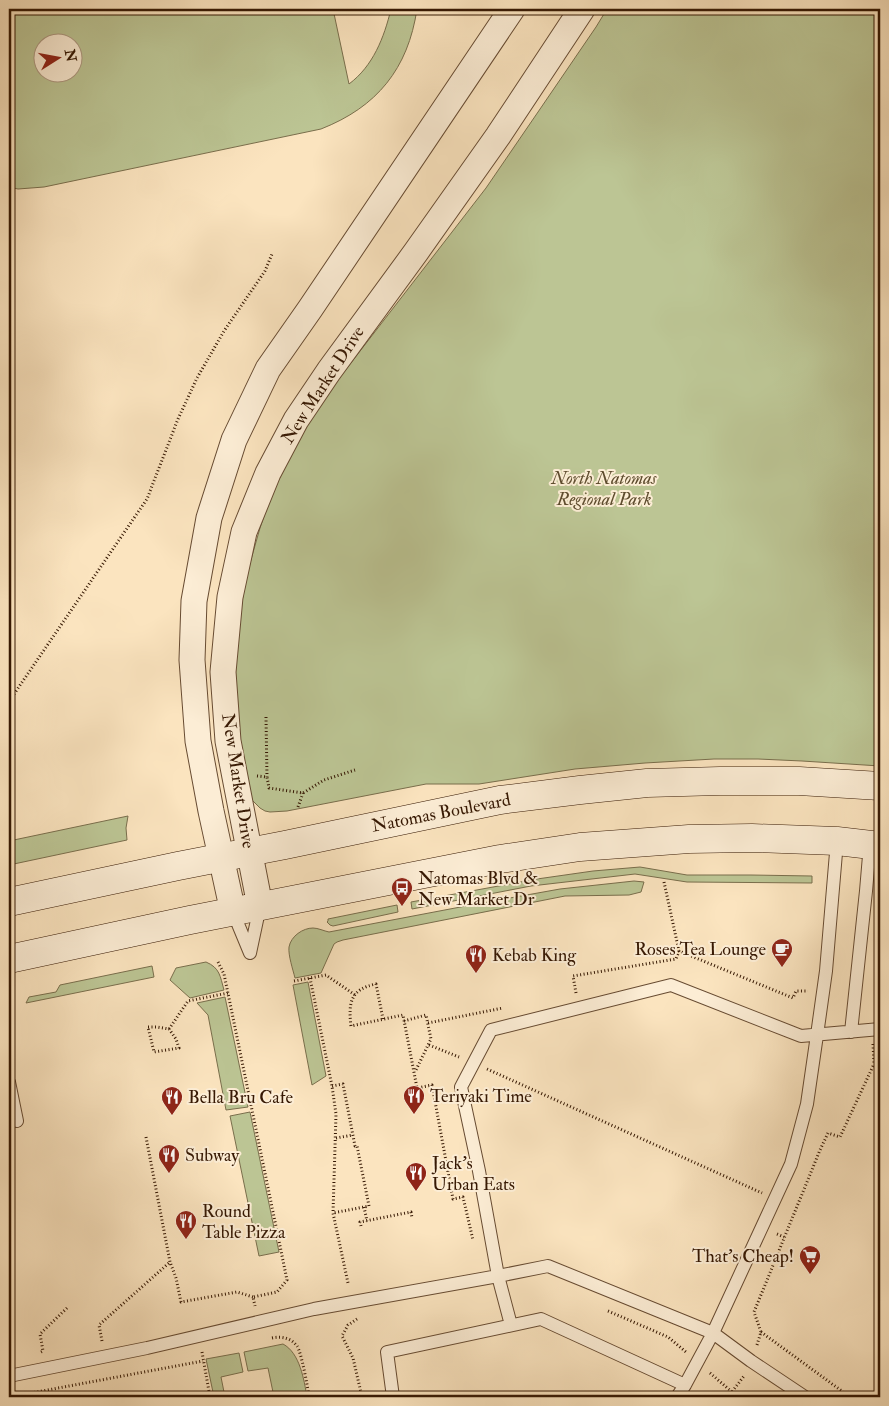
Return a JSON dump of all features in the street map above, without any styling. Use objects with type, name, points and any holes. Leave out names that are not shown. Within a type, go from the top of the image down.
[{"type":"main road","name":"Natomas Boulevard","points":[[9,902],[500,800],[647,783],[799,781],[880,786]]},
{"type":"main road","points":[[9,959],[260,906],[500,859],[580,847],[689,839],[752,838],[837,841],[875,845]]},
{"type":"street","name":"New Market Drive","points":[[233,912],[198,741],[192,660],[194,601],[209,518],[234,440],[268,369],[512,9]]},
{"type":"street","name":"New Market Drive","points":[[260,906],[228,742],[223,672],[230,597],[244,532],[268,473],[296,420],[329,371],[498,136],[582,9]]},
{"type":"lane","points":[[677,1397],[685,1386],[713,1333],[791,1164],[806,1104],[817,1035],[834,889],[837,841]]},
{"type":"lane","points":[[852,1032],[866,890],[875,845]]},
{"type":"lane","points":[[233,912],[250,953],[260,906]]},
{"type":"lane","points":[[511,1326],[498,1276],[479,1171],[461,1087],[491,1030],[671,985],[801,1036],[876,1030]]},
{"type":"lane","points":[[9,1082],[17,1121]]},
{"type":"lane","points":[[9,1376],[147,1348],[342,1304],[548,1266],[713,1333],[805,1397]]},
{"type":"lane","points":[[393,1397],[387,1352],[540,1319],[685,1386]]},
{"type":"path","points":[[9,699],[147,499],[196,378],[224,331],[265,271],[272,254]]},
{"type":"path","points":[[266,718],[267,777],[269,788],[302,793],[324,780],[355,770]]},
{"type":"path","points":[[253,776],[267,777]]},
{"type":"path","points":[[298,807],[302,793]]},
{"type":"path","points":[[567,994],[576,993],[573,976],[676,959],[679,951],[664,882]]},
{"type":"path","points":[[679,951],[793,998],[796,991],[823,992]]},
{"type":"path","points":[[146,1136],[170,1262],[176,1278],[181,1302],[237,1292],[253,1297],[277,1292],[287,1280],[224,974],[218,962]]},
{"type":"path","points":[[294,981],[326,975],[355,995]]},
{"type":"path","points":[[310,978],[336,1114],[333,1213],[348,1282]]},
{"type":"path","points":[[383,1019],[376,984],[359,989],[351,999],[349,1013],[351,1026],[403,1016],[417,1088],[432,1085],[453,1199],[463,1197],[473,1242]]},
{"type":"path","points":[[169,1029],[188,1002],[228,993]]},
{"type":"path","points":[[428,1023],[511,1006]]},
{"type":"path","points":[[404,1020],[426,1016],[428,1023],[431,1039],[414,1073]]},
{"type":"path","points":[[148,1027],[169,1029],[176,1039],[179,1048],[154,1052],[148,1027]]},
{"type":"path","points":[[850,1397],[761,1332],[754,1312],[828,1133],[840,1137],[874,1064],[876,1030]]},
{"type":"path","points":[[429,1045],[474,1063],[768,1196]]},
{"type":"path","points":[[874,1064],[880,1067]]},
{"type":"path","points":[[332,1086],[343,1084],[369,1206],[333,1213]]},
{"type":"path","points":[[336,1138],[353,1135]]},
{"type":"path","points":[[364,1207],[367,1220]]},
{"type":"path","points":[[361,1226],[360,1222],[367,1220],[411,1212],[412,1218]]},
{"type":"path","points":[[762,1227],[784,1237]]},
{"type":"path","points":[[99,1325],[170,1262]]},
{"type":"path","points":[[253,1297],[262,1340],[278,1337],[288,1338],[299,1347],[310,1397]]},
{"type":"path","points":[[37,1353],[43,1351],[40,1334],[67,1308]]},
{"type":"path","points":[[728,1397],[747,1372],[761,1332]]},
{"type":"path","points":[[210,1350],[201,1352],[210,1397]]},
{"type":"path","points":[[10,1397],[203,1361]]},
{"type":"green space","points":[[9,9],[333,9],[349,84],[365,69],[371,60],[381,41],[391,9],[417,9],[413,30],[406,50],[387,83],[374,97],[341,120],[321,129],[44,187],[18,189],[9,187]]},
{"type":"green space","name":"North Natomas Regional Park","points":[[607,9],[880,9],[880,766],[758,759],[714,759],[645,763],[575,769],[479,784],[426,784],[287,811],[265,811],[252,800],[239,750],[235,679],[238,627],[246,577],[276,481],[298,439],[323,399],[486,188]]},
{"type":"green space","points":[[128,816],[127,840],[9,865],[9,841]]},
{"type":"green space","points":[[640,867],[687,875],[812,876],[812,883],[687,882],[635,874],[531,886],[412,909],[411,902],[537,879]]},
{"type":"green space","points":[[634,881],[644,882],[641,892],[629,895],[565,896],[343,940],[334,944],[321,973],[295,978],[289,950],[290,943],[298,933],[309,928],[317,928],[329,932],[560,889]]},
{"type":"green space","points":[[397,905],[398,912],[333,926],[327,922],[328,919]]},
{"type":"green space","points":[[206,962],[217,970],[224,990],[190,998],[170,980],[176,968]]},
{"type":"green space","points":[[152,966],[154,977],[26,1003],[29,997],[56,992],[60,985]]},
{"type":"green space","points":[[308,982],[326,1076],[312,1085],[293,985]]},
{"type":"green space","points":[[225,997],[248,1107],[226,1110],[208,1015],[197,1003]]},
{"type":"green space","points":[[250,1112],[279,1252],[259,1256],[230,1116]]},
{"type":"green space","points":[[283,1344],[289,1348],[297,1360],[303,1375],[307,1397],[274,1397],[268,1368],[248,1371],[244,1352]]},
{"type":"green space","points":[[239,1353],[243,1372],[221,1377],[225,1397],[214,1397],[206,1359]]},
{"type":"place","name":"Natomas Blvd & New Market Dr","points":[[402,907]]},
{"type":"place","name":"Roses Tea Lounge","points":[[782,968]]},
{"type":"place","name":"Kebab King","points":[[476,974]]},
{"type":"place","name":"Teriyaki Time","points":[[414,1115]]},
{"type":"place","name":"Bella Bru Cafe","points":[[172,1116]]},
{"type":"place","name":"Subway","points":[[169,1174]]},
{"type":"place","name":"Jack's Urban Eats","points":[[416,1192]]},
{"type":"place","name":"Round Table Pizza","points":[[186,1240]]},
{"type":"place","name":"That’s Cheap!","points":[[810,1275]]}]
